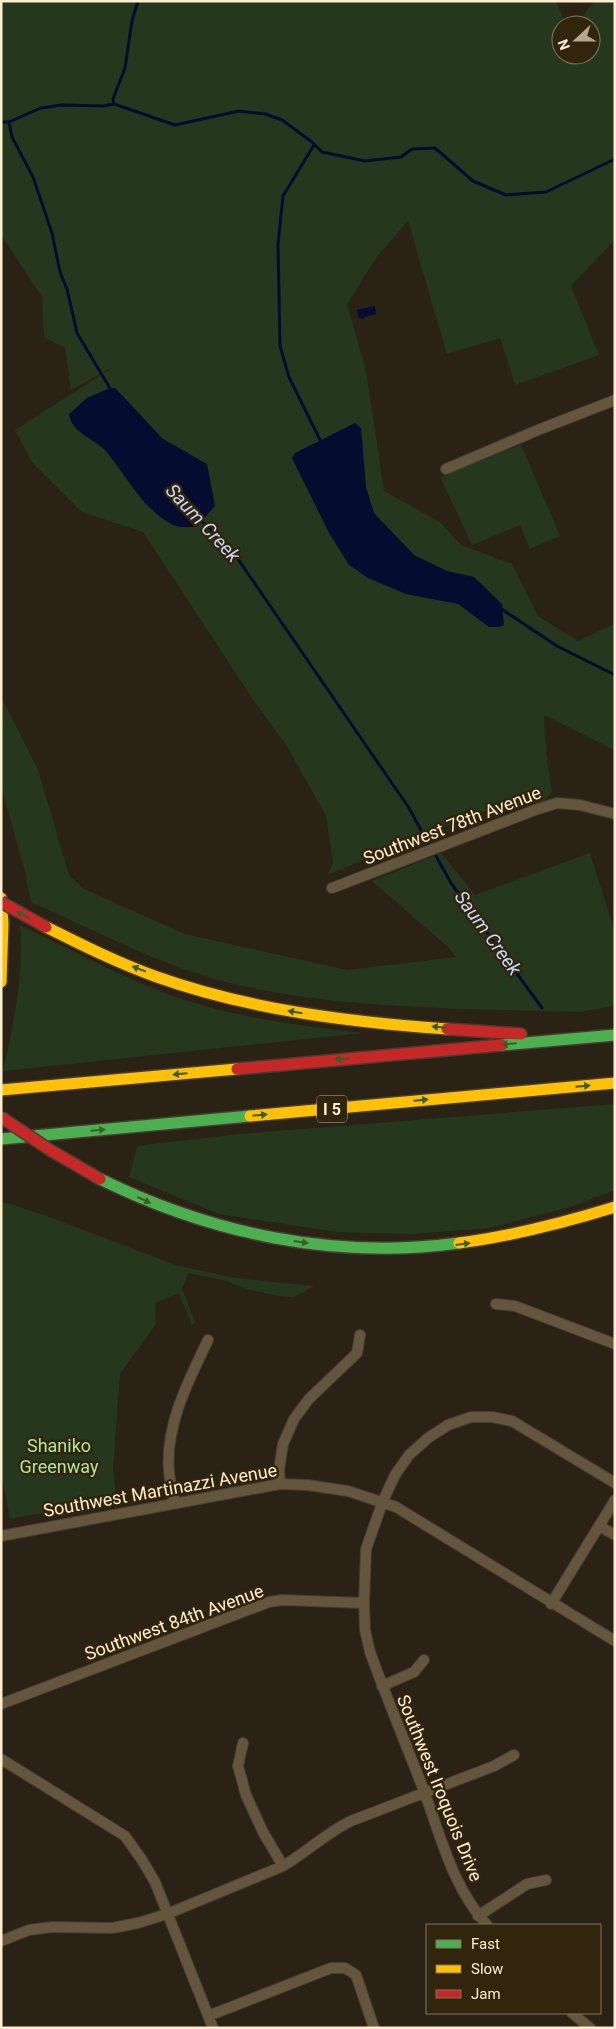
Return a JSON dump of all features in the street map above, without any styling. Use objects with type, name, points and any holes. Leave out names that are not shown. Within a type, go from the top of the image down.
[{"type":"highway","points":[[1,898],[4,924],[1,982]]},
{"type":"highway","points":[[1,902],[46,927],[118,962],[204,991],[283,1010],[339,1019],[575,1038]]},
{"type":"highway","points":[[1,1090],[615,1035]]},
{"type":"highway","name":"I 5","points":[[1,1139],[615,1083]]},
{"type":"highway","points":[[1,1117],[50,1150],[100,1179],[155,1204],[226,1228],[304,1243],[358,1248],[416,1248],[487,1241],[557,1226],[615,1207]]},
{"type":"street","points":[[446,469],[615,400]]},
{"type":"street","name":"Southwest 78th Avenue","points":[[332,888],[557,803],[580,805],[615,814]]},
{"type":"street","points":[[496,1304],[515,1306],[615,1344]]},
{"type":"street","points":[[280,1484],[283,1444],[294,1420],[309,1399],[357,1353],[360,1335]]},
{"type":"street","points":[[175,1503],[169,1472],[169,1443],[172,1426],[184,1390],[208,1340]]},
{"type":"street","name":"Southwest Iroquois Drive","points":[[486,1924],[478,1916],[461,1887],[446,1854],[370,1652],[365,1630],[366,1549],[383,1501],[395,1475],[409,1455],[428,1438],[448,1425],[471,1418],[492,1417],[512,1421],[615,1483]]},
{"type":"street","name":"Southwest Martinazzi Avenue","points":[[1,1536],[280,1484],[327,1487],[383,1501],[396,1507],[551,1604],[615,1641]]},
{"type":"street","points":[[551,1604],[615,1500]]},
{"type":"street","points":[[600,1526],[615,1535]]},
{"type":"street","name":"Southwest 84th Avenue","points":[[1,1704],[269,1602],[282,1600],[364,1603]]},
{"type":"street","name":"Southwest Iroquois Drive","points":[[382,1686],[414,1672],[424,1660]]},
{"type":"street","points":[[243,1743],[238,1766],[246,1795],[263,1832],[284,1866]]},
{"type":"street","points":[[1,1941],[29,1930],[52,1927],[112,1928],[138,1923],[167,1914],[284,1866],[336,1828],[351,1821],[494,1766],[514,1755]]},
{"type":"street","points":[[1,1759],[125,1836],[155,1882],[213,2028]]},
{"type":"street","points":[[478,1916],[526,1884],[546,1880]]},
{"type":"street","points":[[208,2016],[331,1968],[345,1968],[356,1975],[374,2028]]},
{"type":"street","points":[[573,2014],[590,2028]]},
{"type":"green space","points":[[1,1],[556,1],[562,15],[551,15],[551,65],[601,65],[601,15],[584,15],[594,1],[615,1],[615,240],[571,286],[599,355],[515,385],[500,338],[447,354],[408,221],[378,255],[347,304],[366,371],[384,491],[440,522],[461,545],[512,564],[538,616],[578,641],[615,624],[615,754],[612,749],[544,715],[546,753],[552,793],[537,807],[531,794],[327,875],[333,863],[326,816],[285,743],[256,704],[143,532],[82,512],[31,461],[15,430],[115,366],[71,390],[65,348],[44,337],[42,297],[1,235]],"holes":[[[115,388],[163,439],[206,464],[145,504],[105,450]]]},
{"type":"green space","points":[[521,445],[560,536],[530,549],[520,525],[472,545],[440,477]]},
{"type":"green space","points":[[1,697],[38,770],[69,875],[84,889],[185,934],[347,970],[456,957],[448,947],[372,881],[441,853],[475,895],[590,853],[615,933],[615,1006],[579,1012],[451,1008],[366,1003],[281,993],[239,985],[185,970],[133,949],[31,902],[24,867],[1,786]]},
{"type":"green space","points":[[20,925],[128,978],[189,1001],[262,1019],[363,1033],[3,1071],[19,980],[21,962]]},
{"type":"green space","points":[[615,1104],[615,1190],[570,1207],[490,1228],[411,1234],[337,1232],[219,1214],[129,1177],[137,1146],[239,1134]]},
{"type":"green space","name":"Shaniko Greenway","points":[[1,1201],[44,1215],[176,1265],[235,1278],[314,1286],[295,1296],[287,1297],[259,1292],[227,1281],[188,1273],[182,1289],[195,1322],[192,1326],[179,1293],[155,1303],[156,1324],[120,1374],[113,1467],[116,1499],[10,1519],[1,1472]]},
{"type":"water","points":[[375,306],[376,314],[364,317],[364,319],[359,318],[357,310]]},
{"type":"water","points":[[110,388],[115,388],[163,439],[207,464],[215,506],[196,527],[175,526],[162,518],[136,492],[106,451],[74,426],[69,414],[87,398]]},
{"type":"water","points":[[355,423],[361,428],[366,487],[374,513],[414,555],[447,571],[474,577],[502,604],[504,625],[489,627],[458,604],[406,594],[368,578],[349,565],[329,533],[292,458],[295,453]]},
{"type":"waterway","points":[[114,104],[113,99],[125,68],[132,21],[138,1]]},
{"type":"waterway","name":"Saum Creek","points":[[1,122],[9,122],[41,108],[62,105],[103,106],[114,104],[175,125],[239,111],[265,114],[282,120],[312,142],[322,152],[365,161],[401,157],[412,149],[435,148],[473,181],[506,195],[546,192],[615,159]]},
{"type":"waterway","name":"Saum Creek","points":[[9,122],[12,137],[33,177],[52,233],[60,272],[67,289],[77,333],[111,390]]},
{"type":"waterway","points":[[314,145],[283,196],[278,244],[280,346],[289,377],[322,444]]},
{"type":"waterway","name":"Saum Creek","points":[[200,520],[229,546],[409,808],[428,843]]},
{"type":"waterway","points":[[500,608],[557,646],[615,675]]},
{"type":"waterway","name":"Saum Creek","points":[[436,856],[451,883],[542,1008]]},
{"type":"traffic: fast","points":[[502,1045],[615,1035]]},
{"type":"traffic: fast","points":[[1,1139],[250,1116]]},
{"type":"traffic: fast","points":[[100,1179],[186,1215],[230,1228],[275,1238],[320,1245],[366,1248],[413,1247],[459,1243]]},
{"type":"traffic: slow","points":[[1,898],[3,924],[1,982]]},
{"type":"traffic: slow","points":[[46,927],[100,954],[143,972],[228,998],[300,1013],[373,1023],[447,1029]]},
{"type":"traffic: slow","points":[[1,1090],[237,1069]]},
{"type":"traffic: slow","points":[[250,1116],[615,1083]]},
{"type":"traffic: slow","points":[[459,1243],[499,1237],[615,1207]]},
{"type":"traffic: jam","points":[[1,902],[46,927]]},
{"type":"traffic: jam","points":[[447,1029],[521,1034]]},
{"type":"traffic: jam","points":[[237,1069],[502,1045]]},
{"type":"traffic: jam","points":[[1,1117],[50,1150],[100,1179]]}]
